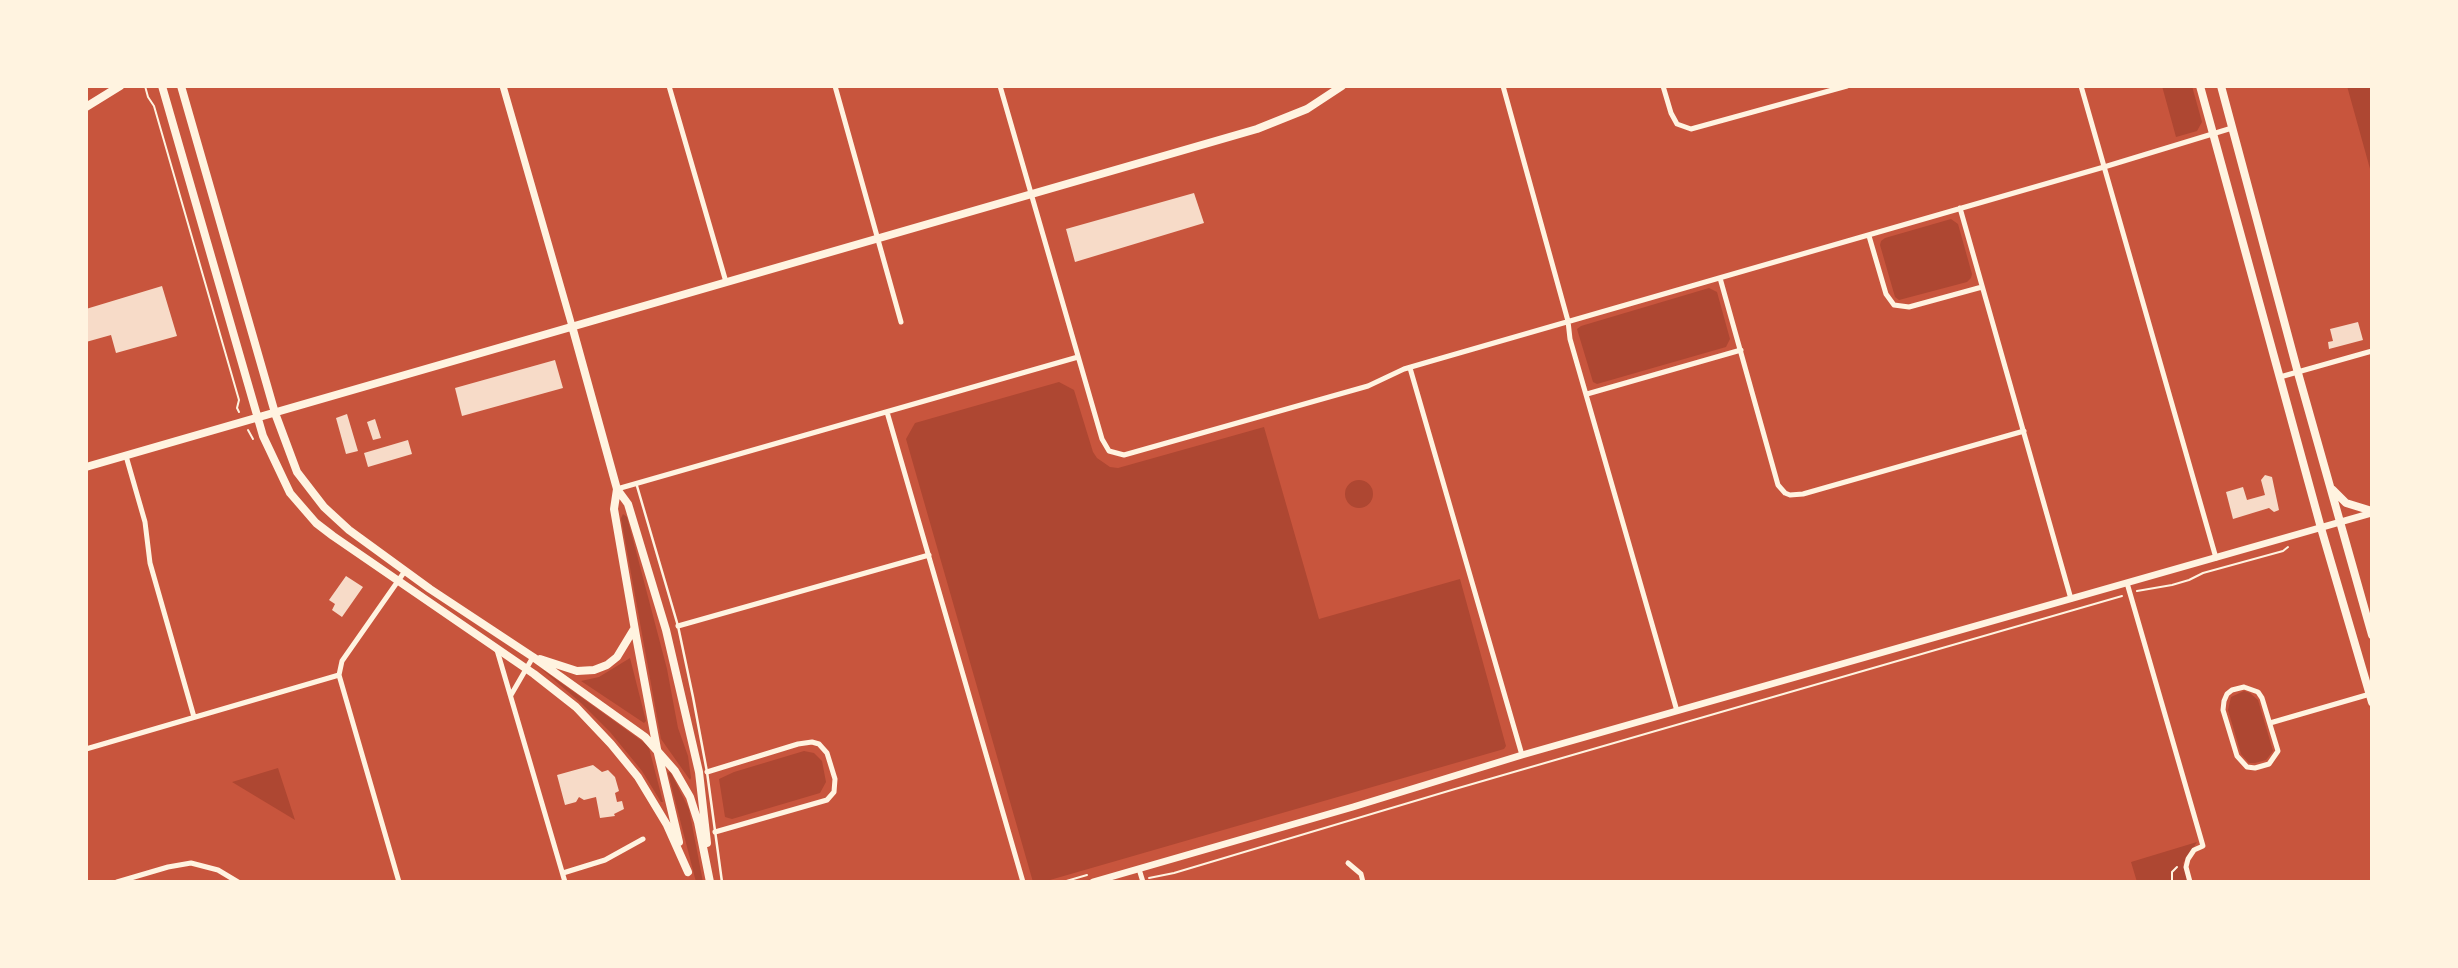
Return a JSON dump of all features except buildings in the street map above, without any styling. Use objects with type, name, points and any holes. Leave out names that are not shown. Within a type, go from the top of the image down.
[{"type":"main road","points":[[86,107],[120,86]]},
{"type":"main road","points":[[162,86],[262,436],[290,493],[304,510],[333,536],[526,668],[576,707],[626,761],[663,818],[688,872]]},
{"type":"main road","points":[[181,86],[275,412],[291,459],[313,495],[343,525],[645,737],[675,771],[693,806],[711,882]]},
{"type":"main road","points":[[86,467],[1257,129],[1312,106],[1342,86]]},
{"type":"main road","points":[[2200,86],[2321,528],[2371,698]]},
{"type":"main road","points":[[2221,86],[2372,635]]},
{"type":"main road","points":[[572,326],[617,489],[628,504],[675,665],[699,772],[711,882]]},
{"type":"main road","points":[[2329,484],[2336,495],[2346,503],[2372,512]]},
{"type":"main road","points":[[617,489],[614,509],[634,629],[657,749],[691,882]]},
{"type":"main road","points":[[533,657],[577,671],[594,670],[617,657],[634,629]]},
{"type":"street","points":[[503,86],[572,326]]},
{"type":"street","points":[[669,86],[726,282]]},
{"type":"street","points":[[835,86],[901,322]]},
{"type":"street","points":[[1000,86],[1102,439],[1109,451],[1118,455],[1128,455],[1368,386],[1409,368],[2232,128]]},
{"type":"street","points":[[1321,101],[1333,86]]},
{"type":"street","points":[[1503,86],[1568,321],[1570,339],[1677,711]]},
{"type":"street","points":[[1663,86],[1671,113],[1681,127],[1697,128],[1847,86]]},
{"type":"street","points":[[2081,86],[2216,558]]},
{"type":"street","points":[[1960,208],[2071,598]]},
{"type":"street","points":[[1869,236],[1886,294],[1890,302],[1898,307],[1909,307],[1982,287]]},
{"type":"street","points":[[1720,278],[1778,485],[1790,495],[1802,494],[2024,431]]},
{"type":"street","points":[[1587,394],[1741,350]]},
{"type":"street","points":[[2280,377],[2372,351]]},
{"type":"street","points":[[617,489],[1078,357]]},
{"type":"street","points":[[1409,368],[1522,755]]},
{"type":"street","points":[[887,412],[1023,882]]},
{"type":"street","points":[[126,456],[145,522],[150,563],[194,717]]},
{"type":"street","points":[[1093,882],[1522,755],[2372,512]]},
{"type":"street","points":[[678,626],[929,555]]},
{"type":"street","points":[[399,882],[338,675],[342,661],[405,570]]},
{"type":"street","points":[[2127,583],[2203,846],[2191,854],[2187,862],[2190,882]]},
{"type":"street","points":[[497,649],[565,882]]},
{"type":"street","points":[[510,695],[533,657]]},
{"type":"street","points":[[86,748],[338,675]]},
{"type":"street","points":[[2244,687],[2258,692],[2270,723],[2278,751],[2275,758],[2269,764],[2247,767],[2237,756],[2223,710],[2227,694],[2244,687]]},
{"type":"street","points":[[2270,723],[2371,698]]},
{"type":"street","points":[[706,772],[812,742],[819,744],[827,753],[835,779],[834,792],[827,800],[715,832]]},
{"type":"street","points":[[562,873],[605,860],[643,839]]},
{"type":"street","points":[[117,882],[191,863],[218,870],[238,882]]},
{"type":"street","points":[[1348,863],[1361,874],[1363,882]]},
{"type":"street","points":[[1139,869],[1143,881]]},
{"type":"lane","points":[[636,483],[678,626],[706,772],[722,882]]},
{"type":"path","points":[[145,86],[154,106],[239,400],[237,408]]},
{"type":"path","points":[[1143,881],[2129,593],[2181,583],[2203,573],[2283,551],[2292,544]]},
{"type":"path","points":[[2172,882],[2172,872],[2187,862]]},
{"type":"shaded area","points":[[2162,86],[2192,86],[2202,122],[2197,131],[2176,137]]},
{"type":"shaded area","points":[[2347,86],[2372,86],[2372,176]]},
{"type":"shaded area","points":[[1951,219],[1958,224],[1971,278],[1967,282],[1899,300],[1895,297],[1881,241]]},
{"type":"shaded area","points":[[1709,288],[1717,292],[1730,339],[1726,347],[1597,384],[1593,382],[1577,329]]},
{"type":"shaded area","points":[[1059,382],[1074,390],[1093,452],[1110,467],[1118,468],[1264,427],[1319,619],[1460,579],[1506,746],[1504,749],[1043,882],[1033,882],[906,439],[915,423]]},
{"type":"shaded area","points":[[1359,480],[1369,484],[1373,494],[1369,504],[1359,508],[1349,504],[1345,494],[1349,484]]},
{"type":"shaded area","points":[[623,514],[627,517],[667,669],[678,728],[688,756],[690,780],[661,739],[621,518]]},
{"type":"shaded area","points":[[630,658],[646,721],[644,723],[581,681],[599,677]]},
{"type":"shaded area","points":[[539,667],[646,744],[663,802],[610,732]]},
{"type":"shaded area","points":[[2244,691],[2258,700],[2273,751],[2266,760],[2255,763],[2249,763],[2241,754],[2228,710],[2231,697]]},
{"type":"shaded area","points":[[804,751],[814,753],[822,761],[826,782],[820,793],[732,819],[725,817],[719,779]]},
{"type":"shaded area","points":[[278,768],[295,820],[232,782]]},
{"type":"shaded area","points":[[670,771],[689,809],[703,882],[696,882],[668,773]]},
{"type":"shaded area","points":[[2197,842],[2183,863],[2188,882],[2137,882],[2131,862]]}]
